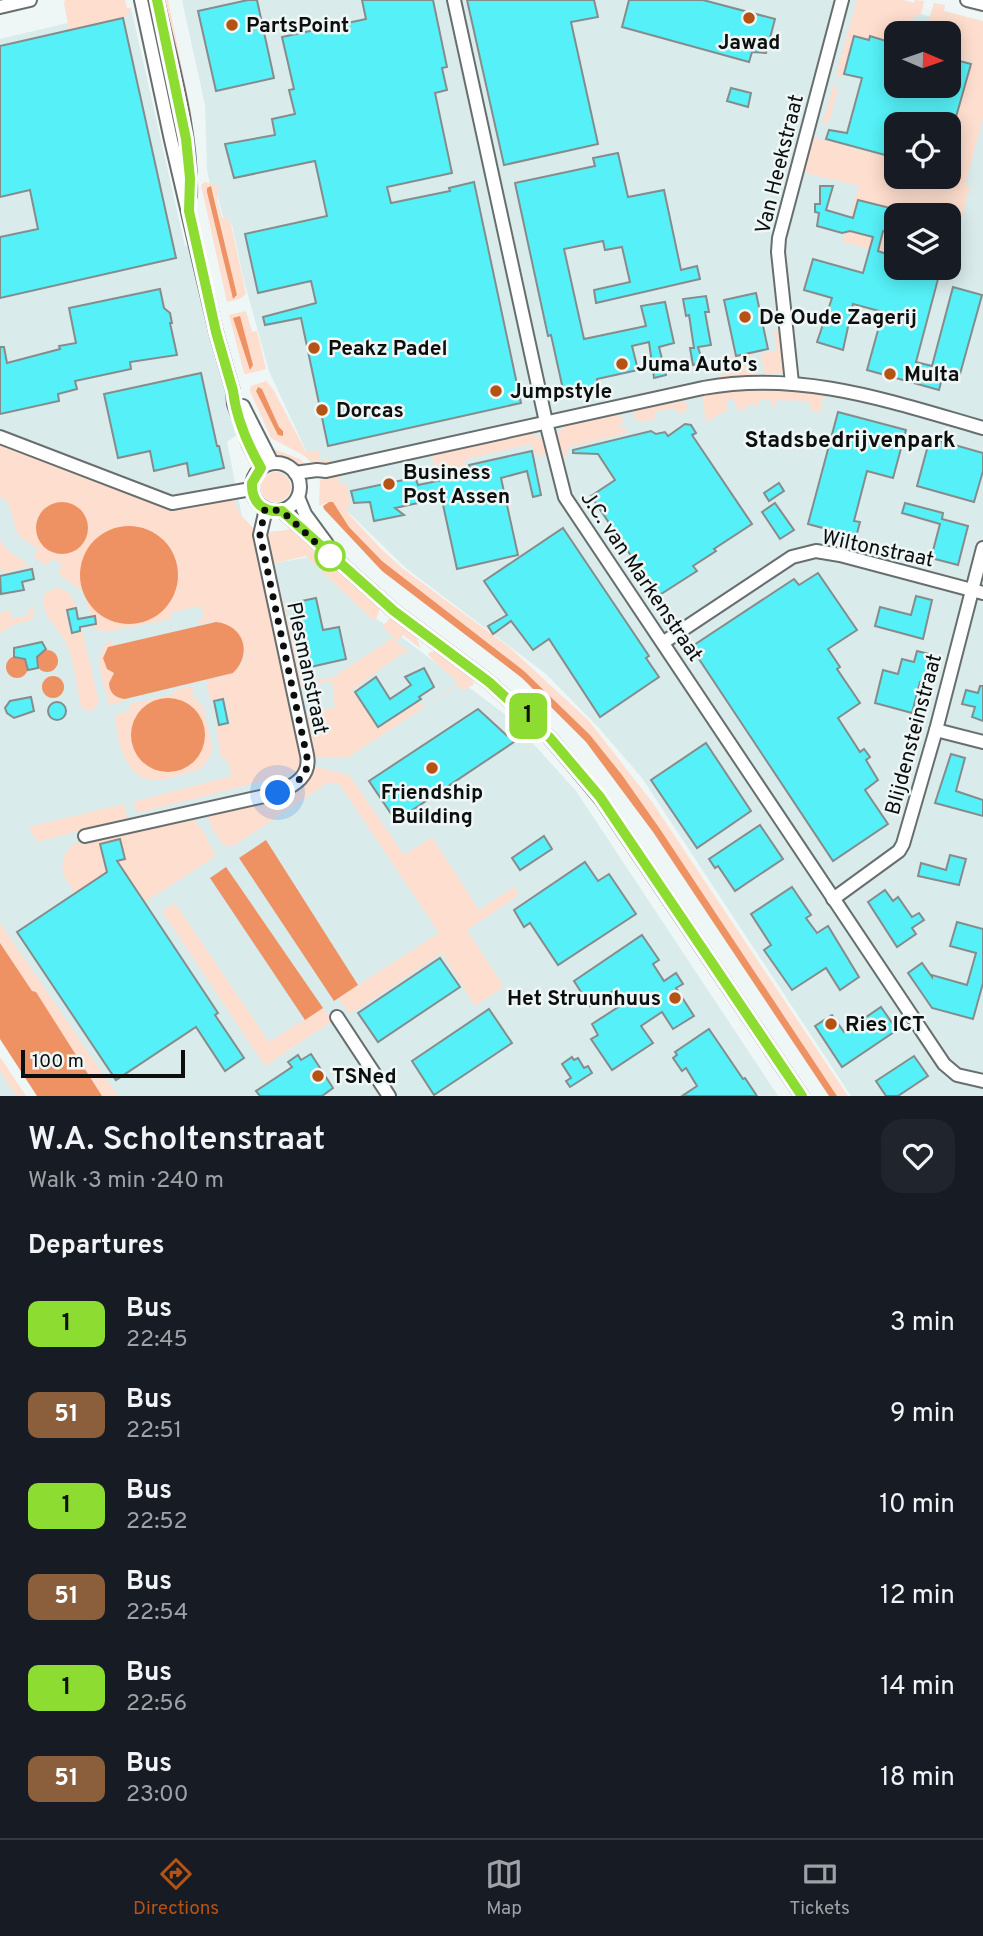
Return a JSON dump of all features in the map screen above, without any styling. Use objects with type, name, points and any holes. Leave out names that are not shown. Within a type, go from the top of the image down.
[{"type":"street","points":[[0,7],[30,0]]},
{"type":"street","points":[[141,0],[171,140],[234,404],[249,445],[266,465]]},
{"type":"street","points":[[156,0],[186,139],[190,178],[189,211]]},
{"type":"street","name":"J.C. van Markenstraat","points":[[454,0],[546,422],[565,497],[944,1064],[957,1075],[981,1080]]},
{"type":"street","name":"Van Heekstraat","points":[[792,383],[778,252],[779,237],[842,0]]},
{"type":"street","points":[[967,0],[983,4]]},
{"type":"street","points":[[282,511],[291,506],[298,485],[326,471],[720,385],[792,383],[825,386],[983,428]]},
{"type":"street","points":[[0,437],[172,503],[251,489]]},
{"type":"street","points":[[340,563],[314,527],[298,485],[285,465],[266,465],[253,477],[251,489],[256,501],[265,509],[282,511],[340,563],[394,611],[489,682],[550,738],[575,766],[600,797],[802,1096]]},
{"type":"street","name":"Plesmanstraat","points":[[85,836],[278,793],[305,774],[307,755],[260,535],[265,509]]},
{"type":"street","name":"Blijdensteinstraat","points":[[833,899],[899,851],[903,844],[977,592],[983,548]]},
{"type":"street","name":"Wiltonstraat","points":[[664,642],[792,557],[803,553],[816,551],[840,555],[977,592]]},
{"type":"street","points":[[936,730],[983,742]]},
{"type":"street","points":[[337,1017],[388,1096]]},
{"type":"street","points":[[981,1080],[983,1066]]},
{"type":"shaded area","points":[[65,0],[125,0],[131,11],[123,18],[69,30]]},
{"type":"shaded area","points":[[144,0],[149,0],[173,110],[182,132],[184,171]]},
{"type":"shaded area","points":[[165,0],[168,0],[191,112],[193,146]]},
{"type":"shaded area","points":[[182,0],[868,0],[946,21],[884,21],[884,98],[961,98],[961,25],[983,31],[983,1096],[851,1096],[642,778],[599,728],[546,674],[407,569],[346,510],[307,453],[269,371],[243,277],[232,224],[223,217],[217,193],[211,189],[207,170],[205,105]]},
{"type":"shaded area","points":[[854,0],[903,0],[914,3],[915,0],[924,1],[921,14],[908,21],[884,21],[884,40],[853,35],[841,79],[836,74],[857,1]]},
{"type":"shaded area","points":[[934,3],[945,5],[944,11],[983,21],[983,119],[965,184],[970,186],[961,222],[961,203],[884,203],[884,253],[843,242],[859,186],[803,172],[813,137],[884,157],[884,189],[961,189],[961,112],[958,112],[972,62],[961,59],[961,21],[929,21]]},
{"type":"shaded area","points":[[131,8],[185,246],[191,246],[220,373],[242,431],[227,442],[252,567],[309,557],[357,604],[510,718],[576,791],[778,1096],[102,1096],[0,943],[0,39]]},
{"type":"shaded area","points":[[834,84],[838,89],[829,122],[822,125]]},
{"type":"shaded area","points":[[205,182],[219,186],[217,200],[222,218],[227,218],[231,224],[246,294],[240,299],[227,302],[201,185]],"holes":[[[213,190],[237,295],[233,299],[207,192]]]},
{"type":"shaded area","points":[[211,186],[237,295],[233,299],[207,192],[207,188]]},
{"type":"shaded area","points":[[193,191],[211,273],[207,273],[190,193]]},
{"type":"shaded area","points":[[246,311],[252,332],[257,331],[266,369],[246,374],[229,315]]},
{"type":"shaded area","points":[[240,316],[253,365],[250,370],[233,318]]},
{"type":"shaded area","points":[[780,330],[786,367],[782,373],[765,375],[760,354],[777,350],[774,331]]},
{"type":"shaded area","points":[[753,354],[758,375],[720,378],[724,375],[721,356]]},
{"type":"shaded area","points":[[266,381],[273,389],[306,452],[318,450],[321,461],[330,459],[332,464],[317,467],[303,455],[271,438],[250,391],[251,386]],"holes":[[[256,388],[262,389],[283,431],[281,436],[278,435]]]},
{"type":"shaded area","points":[[258,387],[262,389],[283,436],[278,435],[256,391]]},
{"type":"shaded area","points":[[754,388],[824,393],[820,413],[811,410],[809,401],[777,400],[775,408],[772,407],[772,400],[759,399],[758,409],[753,403],[739,412],[733,398],[725,403],[729,409],[706,422],[702,397],[704,395]]},
{"type":"shaded area","points":[[681,400],[688,404],[685,412],[678,413],[674,408],[654,412],[656,418],[643,421],[633,416],[636,410]]},
{"type":"shaded area","points":[[614,414],[622,417],[624,422],[619,423],[620,428],[625,427],[627,433],[569,447],[565,457],[560,458],[557,439],[563,428]]},
{"type":"shaded area","points":[[532,433],[544,440],[548,454],[538,457],[531,444],[466,459],[466,474],[437,481],[432,456],[434,454]]},
{"type":"shaded area","points":[[0,445],[166,506],[233,498],[240,514],[253,528],[299,747],[300,768],[294,773],[138,813],[133,802],[232,776],[228,762],[221,757],[216,727],[231,724],[225,697],[210,700],[206,680],[235,670],[245,655],[216,622],[199,623],[198,620],[204,619],[201,606],[172,612],[170,619],[106,632],[95,629],[85,598],[104,616],[127,624],[150,619],[160,612],[178,583],[172,560],[162,542],[151,531],[141,527],[124,529],[90,545],[81,566],[82,591],[58,574],[62,565],[52,558],[47,566],[34,557],[38,549],[18,535],[7,500],[4,501],[0,496]],"holes":[[[58,503],[73,552],[56,552],[39,538],[37,533],[47,507]]]},
{"type":"shaded area","points":[[271,448],[300,459],[308,467],[288,461]]},
{"type":"shaded area","points":[[276,472],[286,477],[291,487],[286,497],[276,502],[266,497],[261,487],[266,477]]},
{"type":"shaded area","points":[[338,475],[340,484],[346,483],[351,506],[346,508],[348,513],[382,550],[402,568],[509,647],[589,721],[652,802],[848,1096],[837,1096],[660,829],[590,735],[524,671],[382,561],[349,527],[338,509],[328,502],[319,506],[320,480]]},
{"type":"shaded area","points":[[62,502],[72,504],[80,510],[86,518],[86,538],[80,546],[72,552],[62,554],[52,552],[44,546],[38,538],[36,528],[38,518],[44,510],[52,504]]},
{"type":"shaded area","points":[[333,502],[349,527],[382,561],[524,671],[590,735],[660,829],[837,1096],[829,1096],[653,832],[586,742],[522,678],[382,571],[324,509],[323,506]]},
{"type":"shaded area","points":[[129,526],[148,530],[164,540],[174,556],[178,575],[174,594],[164,610],[148,620],[129,624],[110,620],[94,610],[84,594],[80,575],[84,556],[94,540],[110,530]]},
{"type":"shaded area","points":[[292,528],[380,608],[374,621],[306,556],[275,563],[277,576],[272,575],[264,534]]},
{"type":"shaded area","points":[[0,540],[6,549],[30,566],[2,573]]},
{"type":"shaded area","points":[[280,587],[302,683],[334,677],[394,637],[382,627],[389,619],[404,625],[417,638],[420,648],[403,635],[396,642],[409,652],[407,655],[404,652],[352,690],[378,729],[420,702],[424,707],[458,683],[428,655],[430,652],[438,651],[470,675],[474,684],[463,691],[458,685],[347,758],[313,757],[304,714],[335,707],[332,681],[298,688],[277,588]]},
{"type":"shaded area","points":[[57,588],[70,594],[76,607],[65,610],[70,634],[82,631],[99,702],[95,709],[87,711],[81,706],[68,648],[46,612],[46,592]]},
{"type":"shaded area","points":[[33,606],[34,619],[13,625],[0,633],[0,613],[10,610],[12,619],[30,615],[29,608]]},
{"type":"shaded area","points":[[216,622],[233,629],[243,642],[243,657],[233,673],[125,699],[112,692],[109,683],[114,673],[107,669],[103,658],[108,647]]},
{"type":"shaded area","points":[[112,640],[113,646],[105,649],[103,658],[107,669],[114,673],[110,684],[111,691],[126,701],[109,705],[100,660],[105,645]]},
{"type":"shaded area","points":[[47,650],[55,653],[58,661],[55,669],[47,672],[39,669],[36,661],[39,653]]},
{"type":"shaded area","points":[[17,656],[25,659],[28,667],[25,675],[17,678],[9,675],[6,667],[9,659]]},
{"type":"shaded area","points":[[53,676],[61,679],[64,687],[61,695],[53,698],[45,695],[42,687],[45,679]]},
{"type":"shaded area","points":[[192,686],[194,700],[198,699],[200,705],[203,705],[213,752],[202,765],[203,768],[166,779],[144,778],[136,773],[124,756],[117,734],[116,715],[130,711],[129,704],[174,694],[174,690]],"holes":[[[147,703],[196,711],[203,723],[205,742],[133,750],[132,727]]]},
{"type":"shaded area","points":[[161,698],[175,698],[189,704],[199,714],[205,735],[199,756],[189,766],[175,772],[161,772],[147,766],[137,756],[131,742],[131,728],[137,714],[147,704]]},
{"type":"shaded area","points":[[316,767],[349,775],[404,855],[432,837],[479,910],[514,887],[519,895],[467,930],[504,987],[475,1006],[442,953],[350,1014],[338,998],[439,933],[340,785],[329,782],[235,845],[223,845],[208,817],[220,811],[280,798]]},
{"type":"shaded area","points":[[124,804],[127,818],[37,842],[29,827]]},
{"type":"shaded area","points":[[191,817],[203,831],[215,854],[213,858],[151,898],[98,926],[65,878],[63,861],[66,852],[79,841]]},
{"type":"shaded area","points":[[266,840],[358,985],[334,1001],[239,858]]},
{"type":"shaded area","points":[[226,867],[323,1008],[305,1020],[210,878]]},
{"type":"shaded area","points":[[175,903],[269,1042],[323,1008],[332,1021],[265,1066],[162,911]]},
{"type":"shaded area","points":[[0,923],[118,1096],[102,1096],[36,993],[32,992],[0,943]]},
{"type":"shaded area","points":[[0,943],[32,991],[36,992],[102,1096],[37,1096],[0,1039]]},
{"type":"shaded area","points":[[0,1057],[26,1096],[16,1096],[0,1071]]},
{"type":"shaded area","points":[[0,1062],[22,1096],[0,1096]]},
{"type":"building","points":[[257,0],[274,78],[216,91],[198,11]]},
{"type":"building","points":[[362,0],[433,0],[447,67],[442,68],[447,90],[435,93],[452,173],[387,187],[391,203],[450,191],[449,188],[474,182],[521,403],[328,446],[301,318],[265,325],[263,317],[316,303],[311,281],[258,293],[245,234],[327,216],[315,161],[234,178],[225,144],[275,135],[272,119],[295,114],[289,90],[294,89],[282,37],[366,19]]},
{"type":"building","points":[[467,0],[594,0],[598,17],[571,22],[598,144],[504,165]]},
{"type":"building","points":[[629,0],[703,0],[775,19],[766,53],[752,52],[749,62],[622,27]]},
{"type":"building","points":[[123,18],[176,258],[0,298],[0,237],[38,229],[30,190],[0,197],[0,46]]},
{"type":"building","points":[[854,36],[869,40],[870,36],[884,40],[884,98],[961,98],[961,61],[971,64],[957,112],[884,112],[884,155],[826,139],[829,130],[847,133],[862,78],[844,74]]},
{"type":"building","points":[[731,88],[751,93],[748,107],[727,101]]},
{"type":"building","points":[[618,153],[628,197],[664,190],[681,270],[697,266],[700,279],[596,303],[594,290],[630,282],[622,247],[605,250],[603,241],[564,249],[584,339],[646,326],[641,306],[665,302],[674,343],[659,347],[666,375],[654,378],[649,342],[632,346],[638,370],[597,379],[599,387],[564,394],[551,335],[548,336],[515,183],[595,166],[593,158]]},
{"type":"building","points":[[820,186],[833,186],[826,210],[853,218],[858,200],[884,206],[884,231],[878,251],[884,253],[884,280],[938,280],[916,362],[932,366],[953,287],[982,295],[960,374],[944,370],[939,390],[867,370],[883,312],[853,304],[843,350],[817,342],[832,298],[804,290],[813,259],[863,273],[873,237],[817,226],[819,213],[815,212],[815,204],[820,204]]},
{"type":"building","points":[[160,289],[164,308],[170,313],[177,355],[130,362],[131,369],[75,381],[77,389],[58,394],[59,401],[0,414],[0,347],[4,347],[7,363],[60,349],[59,346],[76,343],[69,308]]},
{"type":"building","points":[[756,293],[768,349],[736,356],[724,300]]},
{"type":"building","points":[[706,296],[709,312],[705,312],[711,345],[698,347],[703,363],[693,365],[690,348],[694,348],[689,315],[686,316],[683,299]]},
{"type":"building","points":[[201,373],[224,468],[189,476],[187,463],[154,471],[150,451],[118,458],[104,394]]},
{"type":"building","points":[[838,412],[906,430],[893,478],[867,471],[854,521],[860,522],[856,537],[808,524]]},
{"type":"building","points":[[685,424],[691,425],[696,433],[692,435],[752,524],[693,566],[697,571],[658,596],[591,496],[615,480],[598,454],[573,453],[573,450],[651,431],[656,434],[665,432],[668,436]]},
{"type":"building","points":[[930,438],[983,453],[983,471],[974,502],[917,486]]},
{"type":"building","points":[[532,451],[541,495],[533,497],[527,471],[501,478],[518,555],[457,569],[440,491],[432,500],[395,508],[404,515],[374,521],[370,502],[354,503],[351,491],[408,479],[416,479],[418,485],[437,481],[471,473],[469,465]]},
{"type":"building","points":[[779,483],[784,491],[769,501],[764,493]]},
{"type":"building","points":[[775,503],[794,530],[780,539],[762,512]]},
{"type":"building","points":[[905,503],[943,513],[942,519],[968,526],[958,565],[931,558],[940,524],[902,513]]},
{"type":"building","points":[[563,528],[649,656],[646,658],[659,677],[600,717],[549,639],[533,650],[511,621],[493,634],[488,626],[507,615],[484,581]]},
{"type":"building","points":[[32,569],[34,579],[22,582],[24,590],[1,594],[0,576]]},
{"type":"building","points":[[818,573],[857,630],[828,649],[840,667],[837,669],[860,703],[838,718],[860,752],[864,749],[870,757],[866,760],[878,780],[865,790],[888,824],[833,861],[691,647],[794,579],[799,585]]},
{"type":"building","points":[[916,596],[932,600],[923,639],[875,626],[880,607],[911,615]]},
{"type":"building","points":[[316,598],[323,630],[339,627],[346,659],[306,668],[292,603]]},
{"type":"building","points":[[76,608],[78,619],[95,616],[96,624],[80,627],[80,631],[72,633],[67,610]]},
{"type":"building","points":[[42,642],[46,649],[37,657],[38,668],[28,670],[25,659],[14,657],[14,648]]},
{"type":"building","points":[[917,651],[933,655],[926,679],[920,682],[912,713],[875,703],[883,670],[898,674],[902,659],[914,662]]},
{"type":"building","points":[[424,668],[434,687],[419,697],[421,699],[378,727],[355,692],[376,677],[390,699],[411,685],[405,677]]},
{"type":"building","points":[[980,686],[983,686],[983,721],[972,717],[975,707],[962,704],[966,690],[978,693]]},
{"type":"building","points":[[31,697],[34,711],[14,718],[7,713],[5,708],[10,701]]},
{"type":"building","points":[[223,699],[228,723],[219,725],[214,701]]},
{"type":"building","points":[[57,702],[63,705],[66,711],[63,717],[57,720],[51,717],[48,711],[51,705]]},
{"type":"building","name":"Friendship Building","points":[[478,709],[514,742],[396,821],[369,781]]},
{"type":"building","points":[[706,743],[751,811],[697,848],[651,780]]},
{"type":"building","points":[[951,754],[965,758],[956,791],[983,800],[983,816],[935,803]]},
{"type":"building","points":[[760,825],[783,859],[735,891],[718,866],[715,868],[709,859]]},
{"type":"building","points":[[544,836],[552,849],[520,870],[512,858]]},
{"type":"building","points":[[120,839],[125,859],[117,861],[218,1013],[215,1015],[244,1058],[225,1071],[196,1027],[116,1080],[17,932],[107,872],[100,844]]},
{"type":"building","points":[[950,855],[966,859],[959,885],[918,876],[921,863],[946,870]]},
{"type":"building","points":[[585,862],[598,881],[609,874],[636,914],[558,965],[530,923],[524,927],[514,910]]},
{"type":"building","points":[[792,887],[811,915],[806,918],[817,933],[828,926],[859,977],[840,990],[826,968],[792,990],[764,950],[771,945],[751,914]]},
{"type":"building","points":[[885,890],[893,901],[898,897],[912,917],[919,913],[924,920],[912,928],[916,934],[897,947],[868,902]]},
{"type":"building","points":[[957,922],[983,929],[983,983],[973,1019],[932,1008],[908,973],[922,963],[932,977],[967,985],[976,953],[950,946]]},
{"type":"building","points":[[642,935],[659,960],[653,964],[664,981],[676,973],[683,984],[676,988],[694,1016],[673,1029],[662,1012],[641,1026],[653,1043],[612,1070],[591,1039],[598,1035],[592,1024],[626,1002],[616,989],[590,1006],[574,981]]},
{"type":"building","points":[[440,958],[460,987],[378,1042],[358,1013]]},
{"type":"building","points":[[881,1007],[897,1030],[842,1067],[815,1026],[832,1015],[844,1032]]},
{"type":"building","points":[[489,1009],[512,1043],[434,1095],[412,1061]]},
{"type":"building","points":[[709,1029],[757,1096],[682,1096],[697,1086],[686,1068],[682,1071],[673,1058],[677,1055],[675,1052]]},
{"type":"building","points":[[311,1054],[333,1088],[322,1096],[260,1096],[256,1091],[292,1067],[288,1062],[298,1055],[301,1060]]},
{"type":"building","points":[[914,1056],[928,1076],[898,1096],[886,1096],[876,1081]]},
{"type":"building","points":[[572,1057],[574,1060],[578,1058],[584,1068],[588,1066],[592,1073],[570,1087],[566,1081],[571,1078],[562,1064]]},
{"type":"bus line","name":"1","points":[[157,0],[190,163],[189,211],[234,404],[249,445],[261,468],[253,477],[251,489],[256,501],[265,509],[282,511],[394,611],[489,682],[550,738],[600,797],[802,1096]]},
{"type":"place","name":"Jawad","points":[[749,18]]},
{"type":"place","name":"PartsPoint","points":[[232,25]]},
{"type":"place","name":"De Oude Zagerij","points":[[745,317]]},
{"type":"place","name":"Peakz Padel","points":[[314,348]]},
{"type":"place","name":"Juma Auto's","points":[[622,364]]},
{"type":"place","name":"Multa","points":[[890,374]]},
{"type":"place","name":"Jumpstyle","points":[[496,391]]},
{"type":"place","name":"Dorcas","points":[[322,410]]},
{"type":"place","name":"Business Post Assen","points":[[389,484]]},
{"type":"place","name":"Friendship Building","points":[[432,768]]},
{"type":"place","name":"Het Struunhuus","points":[[675,998]]},
{"type":"place","name":"Ries ICT","points":[[831,1024]]},
{"type":"place","name":"TSNed","points":[[318,1076]]},
{"type":"district","name":"Stadsbedrijvenpark","points":[[850,439]]},
{"type":"route","points":[[278,793],[305,774],[308,762],[260,535],[265,509],[282,511],[330,556]]}]
